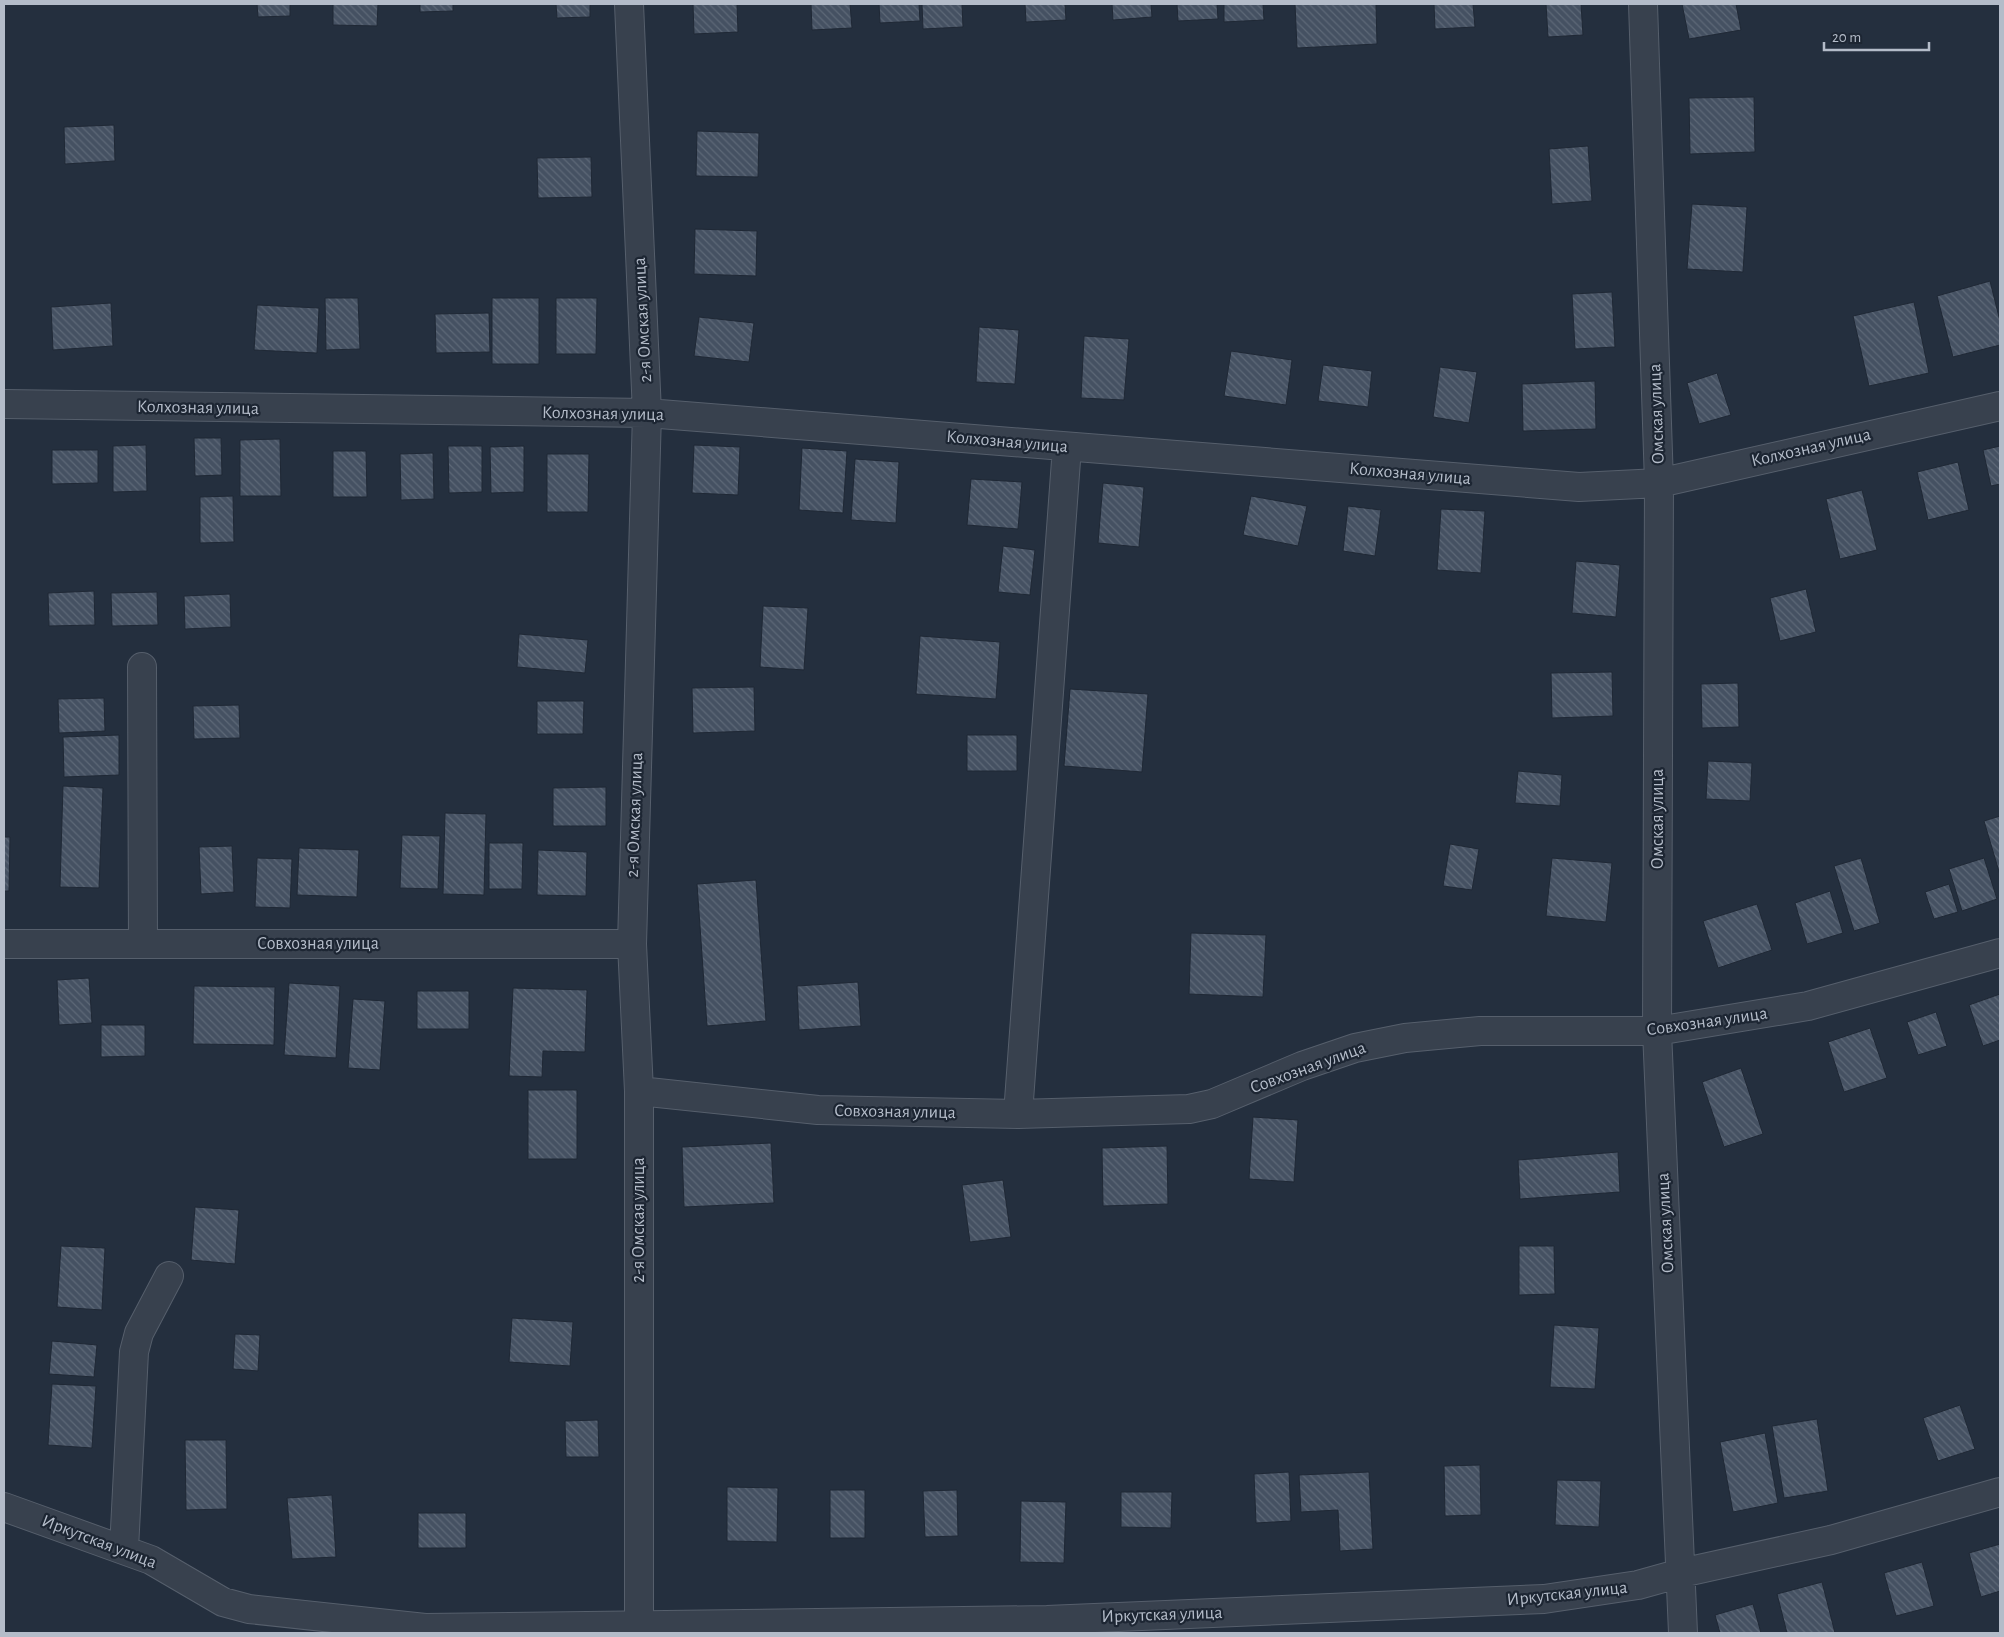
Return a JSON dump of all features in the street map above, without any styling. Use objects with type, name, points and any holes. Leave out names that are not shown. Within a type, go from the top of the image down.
[{"type":"street","name":"2-я Омская улица","points":[[629,4],[647,414],[632,944],[639,1092],[640,1626]]},
{"type":"street","name":"Омская улица","points":[[1643,4],[1659,482],[1657,1031],[1683,1633]]},
{"type":"street","name":"Колхозная улица","points":[[4,404],[647,414],[1579,487],[1659,482],[2000,406]]},
{"type":"street","points":[[1018,1114],[1067,447]]},
{"type":"street","points":[[142,667],[144,944]]},
{"type":"street","name":"Совхозная улица","points":[[4,944],[632,944]]},
{"type":"street","name":"Совхозная улица","points":[[639,1092],[818,1110],[1018,1114],[1189,1109],[1212,1104],[1302,1066],[1355,1048],[1405,1038],[1480,1031],[1657,1031],[1808,1006],[2000,953]]},
{"type":"street","points":[[124,1549],[134,1352],[139,1333],[169,1276]]},
{"type":"street","name":"Иркутская улица","points":[[4,1507],[151,1560],[223,1602],[249,1608],[425,1628],[1047,1620],[1544,1599],[1638,1585],[1681,1573],[1831,1540],[2000,1492]]},
{"type":"building","points":[[257,4],[290,4],[290,16],[258,17]]},
{"type":"building","points":[[333,4],[378,4],[377,26],[333,25]]},
{"type":"building","points":[[420,4],[453,4],[453,11],[420,12]]},
{"type":"building","points":[[556,4],[590,4],[590,17],[557,18]]},
{"type":"building","points":[[693,4],[737,4],[738,32],[694,34]]},
{"type":"building","points":[[811,4],[850,4],[852,28],[812,30]]},
{"type":"building","points":[[879,4],[919,4],[920,21],[880,23]]},
{"type":"building","points":[[922,4],[962,4],[963,27],[923,29]]},
{"type":"building","points":[[1025,4],[1065,4],[1066,20],[1026,22]]},
{"type":"building","points":[[1112,4],[1151,4],[1152,17],[1113,20]]},
{"type":"building","points":[[1177,4],[1217,4],[1218,19],[1178,21]]},
{"type":"building","points":[[1224,4],[1263,4],[1264,20],[1224,22]]},
{"type":"building","points":[[1295,4],[1376,4],[1377,44],[1297,48]]},
{"type":"building","points":[[1434,4],[1473,4],[1475,27],[1435,29]]},
{"type":"building","points":[[1546,4],[1581,4],[1583,35],[1548,37]]},
{"type":"building","points":[[1682,4],[1736,4],[1741,30],[1689,39]]},
{"type":"building","points":[[1754,97],[1755,152],[1690,154],[1689,98]]},
{"type":"building","points":[[114,125],[115,161],[65,164],[64,127]]},
{"type":"building","points":[[697,131],[759,133],[758,177],[696,176]]},
{"type":"building","points":[[1588,146],[1592,201],[1552,204],[1549,149]]},
{"type":"building","points":[[591,157],[592,197],[538,198],[537,158]]},
{"type":"building","points":[[1692,204],[1747,207],[1743,272],[1687,269]]},
{"type":"building","points":[[695,229],[757,231],[756,276],[694,274]]},
{"type":"building","points":[[1990,281],[2000,321],[2000,345],[1953,357],[1937,296]]},
{"type":"building","points":[[1612,292],[1615,347],[1575,349],[1572,294]]},
{"type":"building","points":[[325,298],[358,298],[360,349],[326,350]]},
{"type":"building","points":[[492,298],[539,298],[539,364],[492,364]]},
{"type":"building","points":[[556,298],[597,298],[596,354],[556,354]]},
{"type":"building","points":[[1914,302],[1929,373],[1869,386],[1853,316]]},
{"type":"building","points":[[111,303],[113,346],[53,350],[51,307]]},
{"type":"building","points":[[257,305],[319,308],[317,353],[254,350]]},
{"type":"building","points":[[489,313],[490,352],[436,353],[435,314]]},
{"type":"building","points":[[699,317],[754,323],[749,362],[694,356]]},
{"type":"building","points":[[979,327],[1019,330],[1015,384],[976,382]]},
{"type":"building","points":[[1084,336],[1129,339],[1124,400],[1081,398]]},
{"type":"building","points":[[1231,351],[1292,360],[1286,405],[1224,396]]},
{"type":"building","points":[[1323,365],[1372,371],[1368,407],[1318,401]]},
{"type":"building","points":[[1440,367],[1477,372],[1469,423],[1433,417]]},
{"type":"building","points":[[1717,373],[1731,415],[1699,424],[1687,383]]},
{"type":"building","points":[[1595,381],[1596,429],[1523,431],[1522,384]]},
{"type":"building","points":[[194,438],[221,438],[222,475],[195,476]]},
{"type":"building","points":[[280,439],[281,496],[240,496],[240,440]]},
{"type":"building","points":[[146,445],[147,491],[113,492],[113,446]]},
{"type":"building","points":[[694,445],[740,447],[738,495],[692,493]]},
{"type":"building","points":[[448,446],[482,446],[482,492],[449,493]]},
{"type":"building","points":[[524,446],[524,492],[491,493],[490,447]]},
{"type":"building","points":[[2000,446],[2000,484],[1991,486],[1983,450]]},
{"type":"building","points":[[802,448],[847,451],[843,513],[799,510]]},
{"type":"building","points":[[52,450],[98,450],[98,483],[52,484]]},
{"type":"building","points":[[333,451],[366,451],[367,497],[333,497]]},
{"type":"building","points":[[433,453],[434,499],[401,500],[400,454]]},
{"type":"building","points":[[547,454],[589,454],[588,512],[547,512]]},
{"type":"building","points":[[855,459],[899,462],[896,523],[851,520]]},
{"type":"building","points":[[1958,462],[1969,510],[1928,520],[1917,472]]},
{"type":"building","points":[[971,479],[1022,482],[1018,529],[967,525]]},
{"type":"building","points":[[1103,483],[1144,487],[1139,547],[1098,543]]},
{"type":"building","points":[[1862,490],[1877,550],[1840,559],[1826,499]]},
{"type":"building","points":[[233,496],[234,542],[200,543],[200,497]]},
{"type":"building","points":[[1251,496],[1307,506],[1298,546],[1243,535]]},
{"type":"building","points":[[1348,506],[1381,510],[1375,556],[1343,551]]},
{"type":"building","points":[[1441,509],[1485,511],[1481,573],[1437,570]]},
{"type":"building","points":[[1003,546],[1035,550],[1030,595],[998,592]]},
{"type":"building","points":[[1576,561],[1620,565],[1616,617],[1572,613]]},
{"type":"building","points":[[1806,589],[1816,632],[1780,641],[1770,598]]},
{"type":"building","points":[[94,591],[95,625],[49,626],[48,593]]},
{"type":"building","points":[[157,592],[158,625],[112,626],[111,593]]},
{"type":"building","points":[[230,594],[231,627],[185,629],[184,596]]},
{"type":"building","points":[[763,606],[808,608],[804,670],[760,667]]},
{"type":"building","points":[[519,634],[588,640],[585,673],[517,667]]},
{"type":"building","points":[[920,636],[1000,642],[996,699],[916,694]]},
{"type":"building","points":[[1612,672],[1613,716],[1552,718],[1551,673]]},
{"type":"building","points":[[1738,683],[1739,727],[1702,728],[1701,684]]},
{"type":"building","points":[[754,687],[755,731],[693,733],[692,688]]},
{"type":"building","points":[[1070,689],[1148,694],[1142,772],[1064,766]]},
{"type":"building","points":[[104,698],[105,731],[59,733],[58,699]]},
{"type":"building","points":[[537,701],[584,701],[583,734],[537,734]]},
{"type":"building","points":[[239,705],[240,738],[194,739],[193,706]]},
{"type":"building","points":[[119,735],[119,775],[64,777],[63,737]]},
{"type":"building","points":[[967,735],[1017,735],[1017,771],[967,771]]},
{"type":"building","points":[[1708,761],[1752,763],[1750,801],[1706,799]]},
{"type":"building","points":[[1518,771],[1562,775],[1560,806],[1515,803]]},
{"type":"building","points":[[63,786],[103,788],[99,888],[60,887]]},
{"type":"building","points":[[606,787],[606,826],[553,826],[553,788]]},
{"type":"building","points":[[445,813],[486,814],[484,895],[443,894]]},
{"type":"building","points":[[2000,816],[2000,875],[1984,821]]},
{"type":"building","points":[[402,835],[440,836],[438,889],[400,888]]},
{"type":"building","points":[[4,837],[10,837],[9,891],[4,891]]},
{"type":"building","points":[[489,843],[523,843],[522,889],[489,889]]},
{"type":"building","points":[[1450,844],[1479,849],[1472,890],[1443,886]]},
{"type":"building","points":[[232,846],[234,892],[201,894],[199,847]]},
{"type":"building","points":[[299,848],[359,850],[357,897],[297,895]]},
{"type":"building","points":[[538,850],[587,852],[586,896],[537,895]]},
{"type":"building","points":[[257,858],[292,859],[290,908],[255,907]]},
{"type":"building","points":[[1552,858],[1612,863],[1606,922],[1546,916]]},
{"type":"building","points":[[1861,858],[1880,923],[1854,931],[1834,866]]},
{"type":"building","points":[[1984,858],[1997,899],[1962,911],[1949,869]]},
{"type":"building","points":[[756,880],[766,1021],[707,1026],[697,884]]},
{"type":"building","points":[[1949,884],[1958,912],[1934,919],[1925,892]]},
{"type":"building","points":[[1830,891],[1843,933],[1807,944],[1795,903]]},
{"type":"building","points":[[1757,904],[1772,950],[1718,968],[1703,921]]},
{"type":"building","points":[[1191,933],[1266,935],[1263,997],[1189,994]]},
{"type":"building","points":[[89,978],[92,1023],[59,1025],[57,980]]},
{"type":"building","points":[[858,982],[861,1026],[799,1030],[797,986]]},
{"type":"building","points":[[289,983],[340,986],[336,1058],[284,1055]]},
{"type":"building","points":[[194,986],[275,987],[274,1045],[193,1044]]},
{"type":"building","points":[[513,988],[587,990],[585,1052],[543,1051],[542,1077],[509,1076]]},
{"type":"building","points":[[417,991],[469,991],[469,1029],[417,1029]]},
{"type":"building","points":[[2000,994],[2000,1040],[1983,1046],[1969,1005]]},
{"type":"building","points":[[353,999],[385,1001],[380,1070],[348,1068]]},
{"type":"building","points":[[1936,1012],[1947,1046],[1918,1055],[1907,1022]]},
{"type":"building","points":[[101,1025],[145,1025],[145,1056],[101,1057]]},
{"type":"building","points":[[1870,1028],[1887,1078],[1844,1092],[1828,1042]]},
{"type":"building","points":[[1741,1068],[1763,1134],[1724,1147],[1702,1082]]},
{"type":"building","points":[[528,1090],[577,1090],[577,1159],[528,1159]]},
{"type":"building","points":[[1253,1117],[1298,1120],[1294,1182],[1249,1179]]},
{"type":"building","points":[[771,1143],[774,1203],[684,1207],[682,1147]]},
{"type":"building","points":[[1167,1146],[1168,1204],[1103,1206],[1102,1148]]},
{"type":"building","points":[[1618,1152],[1620,1192],[1520,1199],[1518,1160]]},
{"type":"building","points":[[1003,1180],[1011,1237],[970,1242],[962,1185]]},
{"type":"building","points":[[195,1207],[239,1210],[235,1264],[191,1260]]},
{"type":"building","points":[[61,1246],[105,1248],[102,1310],[57,1307]]},
{"type":"building","points":[[1519,1246],[1554,1246],[1555,1294],[1519,1295]]},
{"type":"building","points":[[512,1318],[573,1322],[570,1366],[509,1362]]},
{"type":"building","points":[[1554,1325],[1599,1328],[1595,1389],[1550,1387]]},
{"type":"building","points":[[235,1334],[260,1335],[258,1371],[233,1369]]},
{"type":"building","points":[[52,1341],[97,1345],[94,1377],[49,1374]]},
{"type":"building","points":[[52,1384],[96,1386],[92,1448],[48,1445]]},
{"type":"building","points":[[1960,1405],[1975,1449],[1938,1461],[1923,1418]]},
{"type":"building","points":[[1817,1419],[1828,1491],[1784,1498],[1772,1426]]},
{"type":"building","points":[[598,1420],[599,1457],[566,1457],[565,1421]]},
{"type":"building","points":[[1765,1433],[1778,1503],[1733,1512],[1720,1442]]},
{"type":"building","points":[[185,1440],[226,1440],[227,1509],[186,1510]]},
{"type":"building","points":[[1480,1465],[1481,1515],[1445,1516],[1444,1466]]},
{"type":"building","points":[[1289,1472],[1291,1521],[1256,1523],[1254,1474]]},
{"type":"building","points":[[1369,1472],[1373,1549],[1340,1551],[1338,1510],[1301,1512],[1299,1475]]},
{"type":"building","points":[[1557,1480],[1601,1481],[1599,1527],[1555,1525]]},
{"type":"building","points":[[727,1487],[778,1488],[777,1542],[727,1541]]},
{"type":"building","points":[[830,1490],[865,1490],[865,1538],[830,1538]]},
{"type":"building","points":[[957,1490],[958,1536],[925,1537],[923,1491]]},
{"type":"building","points":[[1121,1492],[1172,1492],[1171,1528],[1121,1527]]},
{"type":"building","points":[[332,1495],[336,1557],[292,1559],[287,1498]]},
{"type":"building","points":[[1021,1501],[1066,1502],[1064,1563],[1020,1562]]},
{"type":"building","points":[[418,1513],[466,1513],[466,1548],[418,1548]]},
{"type":"building","points":[[2000,1544],[2000,1591],[1981,1597],[1969,1553]]},
{"type":"building","points":[[1922,1562],[1934,1606],[1896,1616],[1884,1573]]},
{"type":"building","points":[[1822,1582],[1835,1633],[1787,1633],[1777,1594]]},
{"type":"building","points":[[1753,1604],[1761,1633],[1720,1633],[1715,1615]]}]
